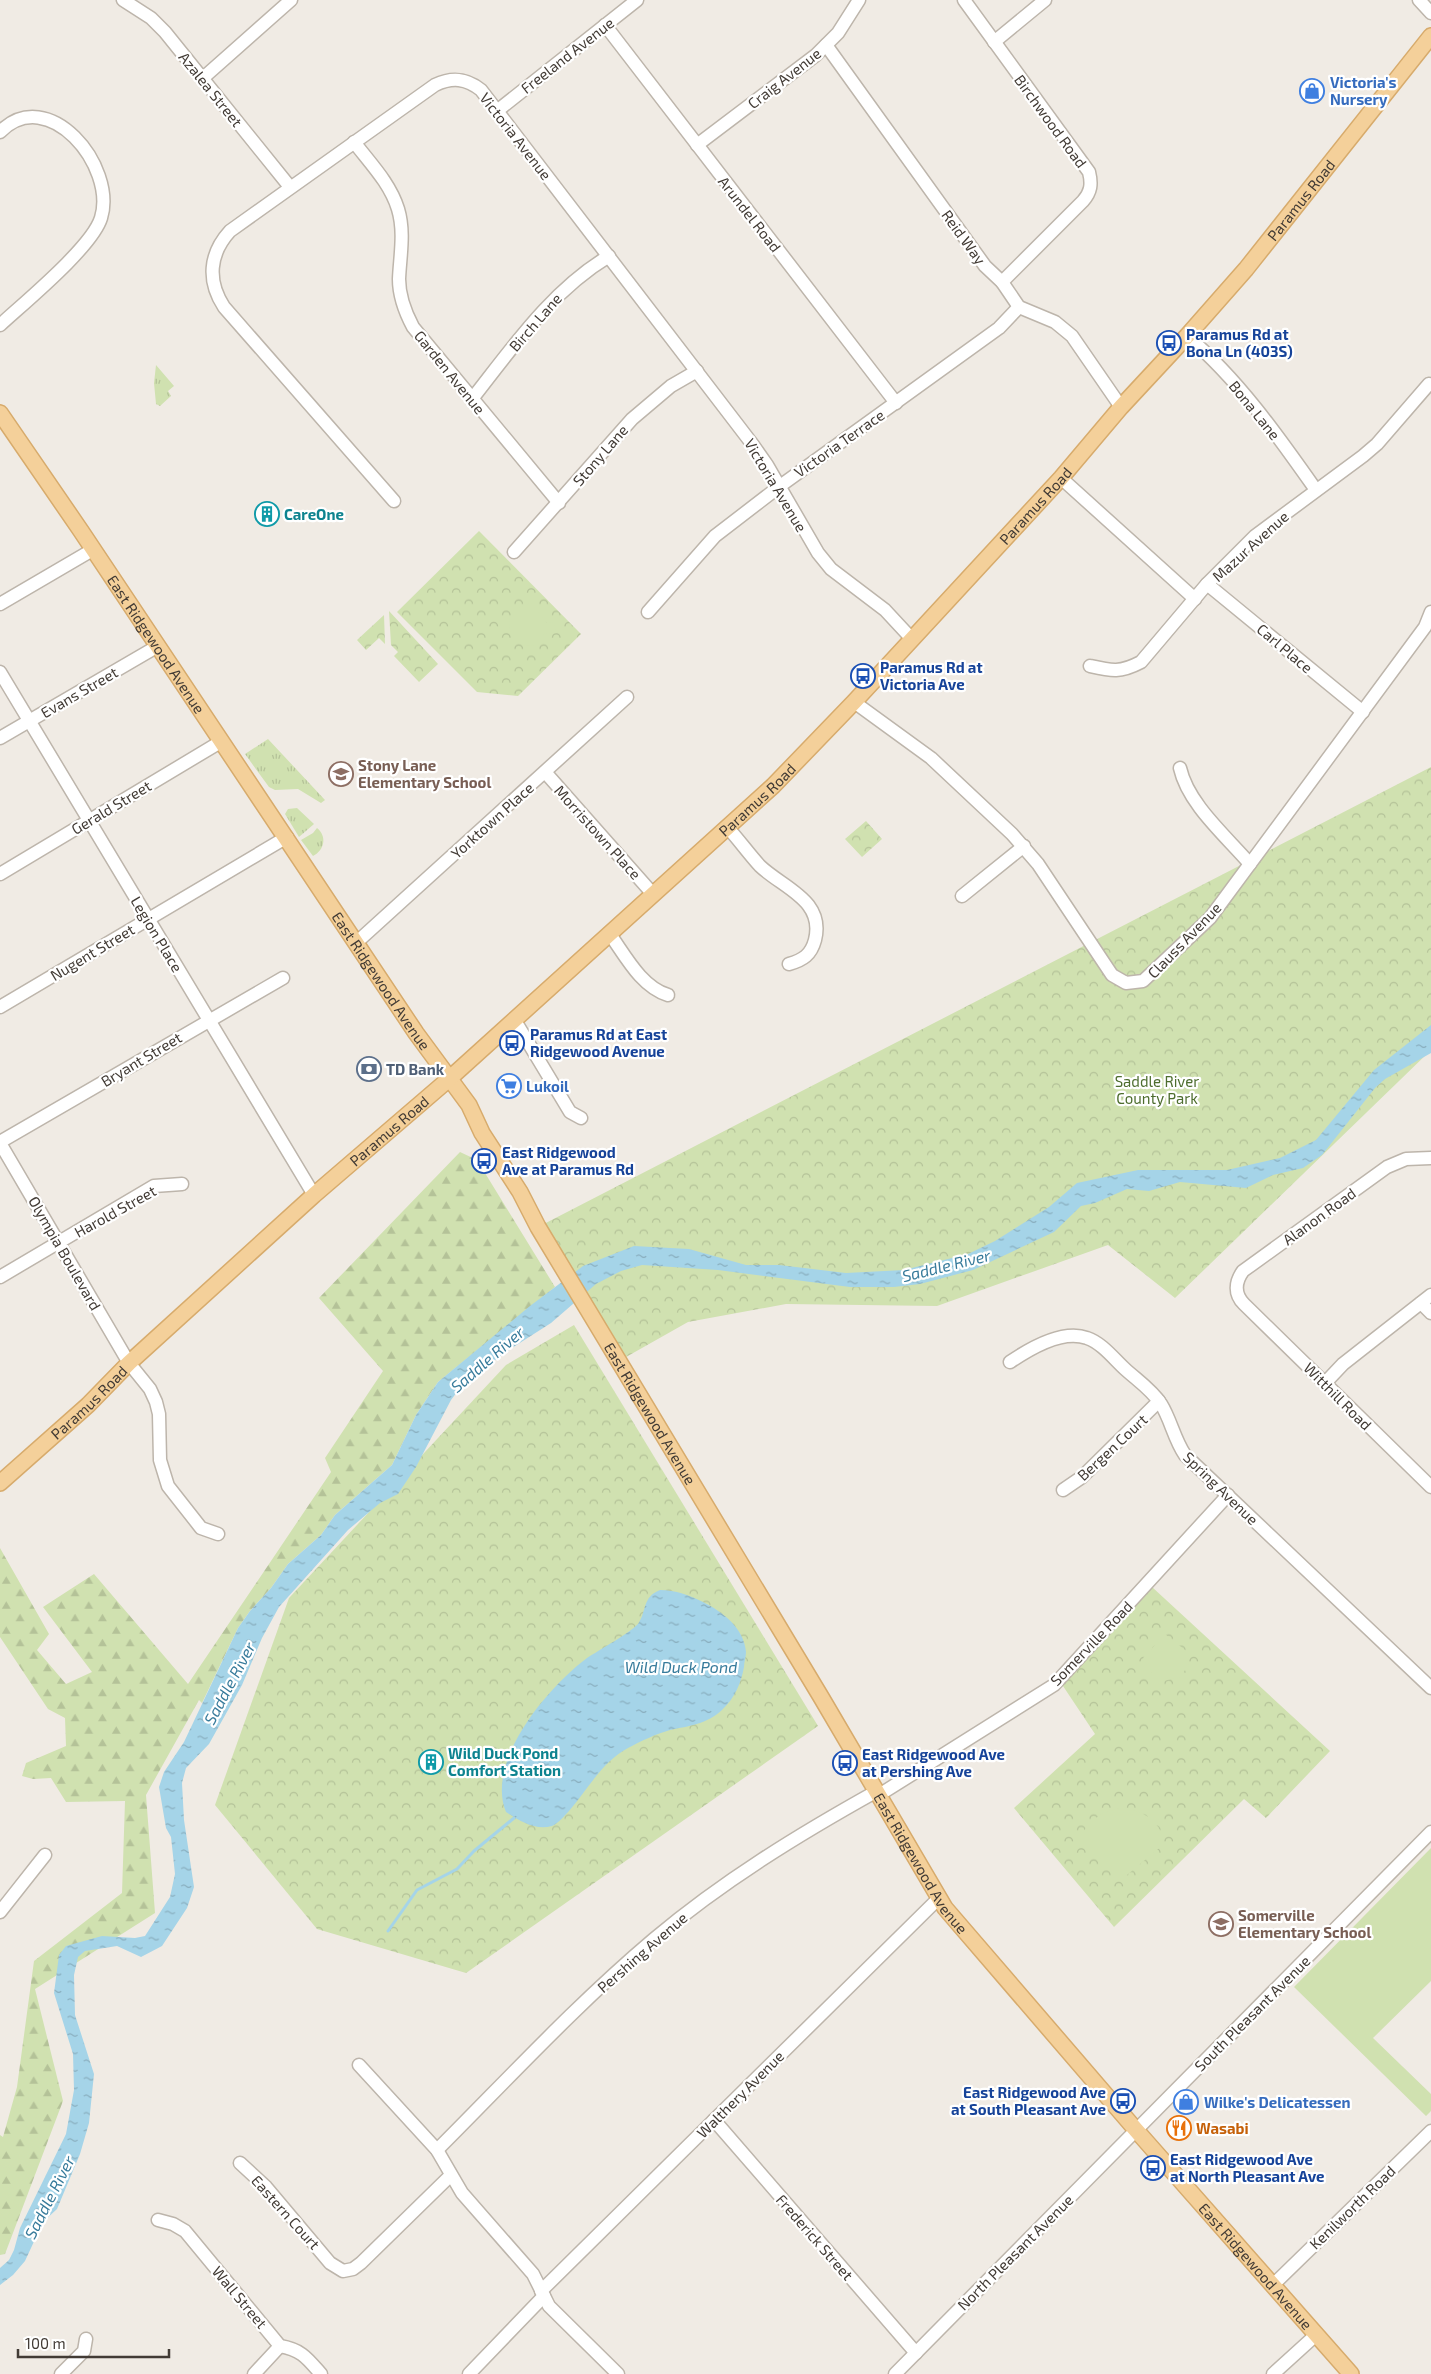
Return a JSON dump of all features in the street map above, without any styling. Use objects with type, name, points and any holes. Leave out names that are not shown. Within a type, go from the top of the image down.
[{"type":"main road","name":"Paramus Road","points":[[0,1483],[88,1405],[129,1362],[314,1195],[449,1078],[652,893],[728,828],[773,786],[854,702],[911,638],[1061,478],[1121,407],[1246,269],[1431,36]]},
{"type":"main road","name":"East Ridgewood Avenue","points":[[0,413],[94,549],[416,1033],[469,1105],[482,1133],[520,1192],[591,1316],[878,1793],[945,1908],[1136,2130],[1274,2284],[1351,2374]]},
{"type":"street","name":"Azalea Street","points":[[123,0],[151,18],[166,32],[290,188]]},
{"type":"street","points":[[203,78],[291,0]]},
{"type":"street","name":"Freeland Avenue","points":[[497,111],[637,0]]},
{"type":"street","name":"Craig Avenue","points":[[697,145],[816,55],[838,33],[859,0]]},
{"type":"street","name":"Birchwood Road","points":[[964,0],[1088,172],[1091,181],[1090,188],[1083,201],[1002,282]]},
{"type":"street","points":[[994,42],[1045,0]]},
{"type":"street","points":[[1419,0],[1431,13]]},
{"type":"street","name":"Arundel Road","points":[[605,25],[896,403]]},
{"type":"street","name":"Reid Way","points":[[826,45],[985,266],[1002,282],[1019,307]]},
{"type":"street","name":"Victoria Avenue","points":[[394,501],[224,307],[214,287],[212,263],[222,240],[230,231],[435,84],[444,80],[454,79],[472,84],[481,90],[753,445],[780,486],[807,536],[832,569],[885,610],[911,638]]},
{"type":"street","points":[[0,132],[13,122],[23,118],[34,117],[54,121],[64,128],[89,154],[102,178],[104,194],[101,219],[88,242],[0,325]]},
{"type":"street","name":"Garden Avenue","points":[[354,142],[386,183],[398,210],[402,240],[399,280],[406,312],[420,336],[559,503]]},
{"type":"street","name":"Birch Lane","points":[[472,399],[558,294],[609,256]]},
{"type":"street","points":[[1019,307],[1065,329],[1121,407]]},
{"type":"street","name":"Victoria Terrace","points":[[648,612],[715,536],[780,486],[999,328],[1019,307]]},
{"type":"street","name":"Bona Lane","points":[[1187,336],[1211,356],[1244,395],[1316,490]]},
{"type":"street","name":"Stony Lane","points":[[514,552],[632,419],[671,386],[697,371]]},
{"type":"street","name":"Mazur Avenue","points":[[1090,666],[1113,671],[1126,670],[1140,662],[1208,584],[1255,536],[1377,444],[1429,384]]},
{"type":"street","points":[[1061,478],[1195,599]]},
{"type":"street","points":[[0,604],[94,549]]},
{"type":"street","name":"Carl Place","points":[[1208,584],[1362,712]]},
{"type":"street","name":"Clauss Avenue","points":[[854,702],[931,758],[1024,846],[1112,975],[1126,983],[1136,983],[1149,977],[1210,918],[1425,626],[1431,612]]},
{"type":"street","name":"Evans Street","points":[[0,738],[158,646]]},
{"type":"street","name":"Legion Place","points":[[0,672],[314,1195]]},
{"type":"street","name":"Yorktown Place","points":[[357,942],[627,697]]},
{"type":"street","name":"Gerald Street","points":[[0,874],[222,741]]},
{"type":"street","points":[[1180,768],[1191,797],[1250,864]]},
{"type":"street","name":"Morristown Place","points":[[544,772],[652,893]]},
{"type":"street","points":[[728,828],[760,866],[795,890],[808,903],[813,914],[816,930],[814,945],[809,955],[801,961],[789,964]]},
{"type":"street","name":"Nugent Street","points":[[0,1007],[287,837]]},
{"type":"street","points":[[962,896],[1024,846]]},
{"type":"street","points":[[609,933],[647,984],[656,991],[668,995]]},
{"type":"street","name":"Bryant Street","points":[[0,1143],[283,978]]},
{"type":"street","points":[[514,1019],[570,1112],[580,1118]]},
{"type":"street","name":"Olympia Boulevard","points":[[0,1143],[129,1362],[150,1389],[159,1414],[160,1460],[168,1486],[201,1528],[218,1534]]},
{"type":"street","name":"Alanon Road","points":[[1244,1304],[1237,1293],[1236,1285],[1243,1271],[1387,1167],[1406,1159],[1431,1158]]},
{"type":"street","name":"Harold Street","points":[[0,1277],[154,1186],[182,1184]]},
{"type":"street","points":[[1325,1383],[1343,1364],[1426,1299],[1431,1313]]},
{"type":"street","name":"Witthill Road","points":[[1244,1304],[1431,1487]]},
{"type":"street","name":"Spring Avenue","points":[[1010,1362],[1024,1352],[1062,1337],[1076,1335],[1096,1342],[1160,1402],[1178,1444],[1185,1455],[1431,1688]]},
{"type":"street","name":"Bergen Court","points":[[1063,1490],[1082,1477],[1160,1402]]},
{"type":"street","name":"Somerville Road","points":[[878,1793],[1054,1685],[1228,1495]]},
{"type":"street","name":"Pershing Avenue","points":[[437,2150],[611,1978],[655,1939],[714,1892],[768,1854],[878,1793]]},
{"type":"street","name":"South Pleasant Avenue","points":[[1136,2130],[1431,1832]]},
{"type":"street","points":[[0,1912],[45,1855]]},
{"type":"street","name":"Walthery Avenue","points":[[469,2374],[543,2293],[714,2120],[939,1898]]},
{"type":"street","points":[[359,2065],[437,2150],[462,2193],[533,2274],[550,2306],[618,2374]]},
{"type":"street","name":"Frederick Street","points":[[714,2120],[916,2353]]},
{"type":"street","name":"North Pleasant Avenue","points":[[895,2374],[1136,2130]]},
{"type":"street","name":"Kenilworth Road","points":[[1274,2284],[1431,2131]]},
{"type":"street","name":"Eastern Court","points":[[240,2163],[266,2187],[330,2263],[343,2271],[353,2269],[451,2175]]},
{"type":"street","name":"Wall Street","points":[[158,2220],[173,2224],[185,2231],[280,2346]]},
{"type":"street","points":[[1273,2374],[1317,2334]]},
{"type":"street","points":[[61,2374],[84,2351],[86,2340]]},
{"type":"street","points":[[254,2374],[280,2346],[296,2349],[321,2374]]},
{"type":"green space","points":[[156,365],[174,386],[168,391],[171,396],[160,406],[156,404],[154,383]]},
{"type":"green space","points":[[479,531],[581,634],[518,696],[477,692],[397,612]]},
{"type":"green space","points":[[531,603],[547,623],[553,622],[557,633],[544,634],[533,646],[523,645],[510,631],[509,619],[520,607]]},
{"type":"green space","points":[[389,611],[438,664],[419,682],[394,656],[398,652],[391,645]]},
{"type":"green space","points":[[384,615],[385,644],[379,638],[366,650],[357,640]]},
{"type":"green space","points":[[268,739],[325,800],[321,803],[298,789],[275,790],[269,787],[245,754]]},
{"type":"green space","name":"Saddle River County Park","points":[[1431,767],[1431,1050],[1175,1298],[1108,1245],[937,1306],[786,1304],[688,1322],[619,1361],[538,1227]]},
{"type":"green space","points":[[297,808],[314,824],[299,837],[285,814],[288,809]]},
{"type":"green space","points":[[866,821],[882,839],[862,857],[845,839]]},
{"type":"green space","points":[[317,828],[322,835],[323,843],[320,850],[313,856],[301,840],[313,833]]},
{"type":"green space","points":[[460,1152],[477,1160],[555,1287],[438,1382],[416,1415],[392,1465],[335,1515],[321,1535],[288,1564],[238,1628],[202,1703],[199,1700],[146,1795],[155,1913],[35,1989],[63,2101],[5,2254],[0,2255],[0,2135],[3,2137],[17,2087],[34,1961],[122,1893],[125,1801],[66,1802],[51,1778],[33,1779],[22,1776],[26,1763],[66,1746],[65,1718],[48,1709],[0,1637],[0,1548],[49,1634],[37,1650],[66,1684],[92,1672],[43,1607],[94,1574],[188,1684],[331,1472],[325,1458],[383,1371],[319,1298]]},
{"type":"green space","points":[[574,1325],[818,1726],[466,1973],[317,1929],[215,1805],[289,1598],[506,1365]]},
{"type":"green space","points":[[1152,1587],[1330,1751],[1266,1818],[1244,1799],[1114,1927],[1014,1808],[1095,1734],[1061,1683]]},
{"type":"green space","points":[[1165,1634],[1190,1654],[1188,1665],[1181,1677],[1163,1681],[1153,1676],[1143,1658]]},
{"type":"green space","points":[[1121,1808],[1136,1811],[1150,1818],[1160,1830],[1163,1837],[1163,1845],[1121,1880],[1080,1841],[1082,1834],[1095,1818]]},
{"type":"green space","points":[[1431,1848],[1431,1981],[1373,2038],[1431,2094],[1431,2111],[1426,2116],[1294,1987]]},
{"type":"water","name":"Saddle River","points":[[1431,1025],[1431,1053],[1385,1079],[1375,1088],[1322,1155],[1303,1168],[1273,1175],[1246,1188],[1180,1182],[1149,1191],[1127,1189],[1095,1203],[1081,1206],[1054,1232],[973,1270],[920,1284],[894,1287],[850,1287],[718,1270],[642,1265],[621,1271],[596,1284],[551,1323],[504,1353],[460,1388],[451,1400],[416,1467],[398,1494],[380,1503],[348,1530],[279,1607],[262,1638],[242,1685],[209,1744],[186,1768],[182,1783],[184,1820],[194,1887],[187,1908],[162,1946],[141,1957],[117,1946],[85,1951],[78,1957],[74,1975],[75,2015],[94,2074],[89,2123],[80,2154],[57,2209],[43,2222],[25,2261],[13,2275],[0,2285],[0,2268],[9,2260],[14,2250],[20,2228],[66,2134],[74,2090],[73,2054],[54,1993],[59,1955],[66,1946],[102,1936],[135,1938],[145,1936],[170,1897],[175,1874],[171,1837],[166,1828],[159,1787],[164,1772],[184,1742],[238,1628],[288,1564],[321,1535],[335,1515],[392,1465],[416,1415],[438,1382],[530,1306],[583,1266],[634,1246],[689,1249],[746,1265],[779,1265],[846,1273],[904,1270],[968,1254],[995,1241],[1049,1207],[1077,1183],[1138,1170],[1227,1170],[1280,1158],[1316,1140],[1374,1070]]},
{"type":"water","name":"Wild Duck Pond","points":[[660,1590],[682,1593],[693,1597],[718,1611],[737,1628],[744,1643],[746,1654],[741,1679],[731,1700],[716,1715],[698,1724],[659,1734],[619,1754],[603,1768],[569,1811],[552,1826],[534,1826],[522,1822],[506,1812],[502,1792],[504,1770],[512,1749],[524,1727],[539,1706],[571,1671],[638,1624],[650,1596]]},
{"type":"waterway","points":[[388,1931],[417,1890],[457,1869],[474,1851],[514,1818]]},
{"type":"place","name":"Victoria's Nursery","points":[[1312,91]]},
{"type":"place","name":"Paramus Rd at Bona Ln (403S)","points":[[1169,343]]},
{"type":"place","name":"CareOne","points":[[267,514]]},
{"type":"place","name":"Paramus Rd at Victoria Ave","points":[[863,676]]},
{"type":"place","name":"Stony Lane Elementary School","points":[[341,774]]},
{"type":"place","name":"Paramus Rd at East Ridgewood Avenue","points":[[512,1043]]},
{"type":"place","name":"TD Bank","points":[[369,1069]]},
{"type":"place","name":"Lukoil","points":[[509,1086]]},
{"type":"place","name":"East Ridgewood Ave at Paramus Rd","points":[[484,1161]]},
{"type":"place","name":"Wild Duck Pond Comfort Station","points":[[431,1762]]},
{"type":"place","name":"East Ridgewood Ave at Pershing Ave","points":[[845,1763]]},
{"type":"place","name":"Somerville Elementary School","points":[[1221,1924]]},
{"type":"place","name":"East Ridgewood Ave at South Pleasant Ave","points":[[1123,2101]]},
{"type":"place","name":"Wilke's Delicatessen","points":[[1186,2102]]},
{"type":"place","name":"Wasabi","points":[[1179,2128]]},
{"type":"place","name":"East Ridgewood Ave at North Pleasant Ave","points":[[1153,2168]]}]
